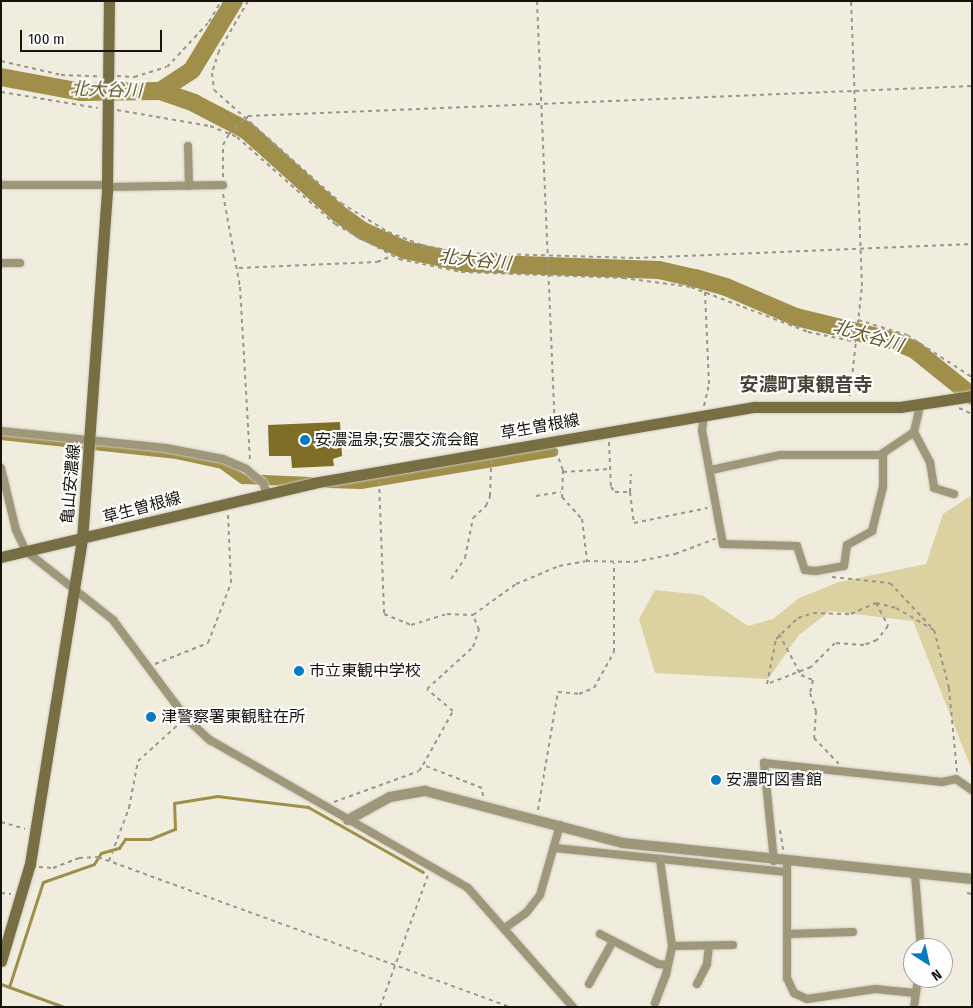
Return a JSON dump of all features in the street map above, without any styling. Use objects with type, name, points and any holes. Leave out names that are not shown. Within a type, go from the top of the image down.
[{"type":"main road","name":"亀山安濃線","points":[[1,961],[30,864],[76,589],[82,540],[92,440],[107,186],[109,1]]},
{"type":"main road","name":"草生曽根線","points":[[1,557],[82,540],[227,503],[378,471],[770,405],[920,405],[966,397]]},
{"type":"street","points":[[188,146],[189,186]]},
{"type":"street","points":[[1,185],[223,185]]},
{"type":"street","points":[[1,263],[20,263]]},
{"type":"street","points":[[920,405],[914,432],[930,462],[934,488],[954,494]]},
{"type":"street","points":[[704,416],[702,430],[711,470],[720,538],[727,545],[797,546],[806,570],[816,571],[844,566],[847,546],[872,531],[883,487],[883,455]]},
{"type":"street","points":[[1,431],[186,451],[246,469],[263,483],[267,494]]},
{"type":"street","points":[[711,470],[780,455],[883,455],[914,432]]},
{"type":"street","points":[[1,468],[16,530],[26,551],[113,620],[186,718],[210,740],[468,888],[574,1007]]},
{"type":"street","points":[[774,861],[764,763],[942,782],[956,779],[972,790]]},
{"type":"street","points":[[348,820],[390,797],[414,790],[482,805],[623,843],[774,861],[786,867]]},
{"type":"street","points":[[505,928],[526,913],[540,895],[560,825]]},
{"type":"street","points":[[554,848],[660,859],[972,879]]},
{"type":"street","points":[[655,1003],[668,965],[672,946],[660,859]]},
{"type":"street","points":[[786,867],[787,978],[794,993],[807,999],[875,988],[915,993]]},
{"type":"street","points":[[915,875],[919,938]]},
{"type":"street","points":[[788,934],[853,932]]},
{"type":"street","points":[[600,934],[612,943],[658,964],[668,965]]},
{"type":"street","points":[[589,984],[612,943]]},
{"type":"street","points":[[672,946],[734,945]]},
{"type":"street","points":[[697,984],[707,964],[709,946]]},
{"type":"street","points":[[914,1007],[916,988]]},
{"type":"path","points":[[1,62],[61,75],[134,77],[166,67],[209,22],[221,1]]},
{"type":"path","points":[[248,1],[219,51],[211,82],[222,98],[247,117],[341,203],[388,232],[422,245],[461,253],[636,258],[972,244]]},
{"type":"path","points":[[537,1],[556,441],[563,472],[563,501],[582,519],[587,561]]},
{"type":"path","points":[[849,406],[858,322],[861,248],[850,1]]},
{"type":"path","points":[[246,469],[250,464],[238,268],[224,212],[223,151],[229,134],[247,117],[972,86]]},
{"type":"path","points":[[1,92],[210,126],[248,145],[336,224],[392,256],[461,272],[648,279],[705,292],[808,332],[856,341]]},
{"type":"path","points":[[238,268],[377,262],[392,256]]},
{"type":"path","points":[[704,416],[709,384],[705,292]]},
{"type":"path","points":[[858,322],[907,334],[972,377]]},
{"type":"path","points":[[608,432],[613,491],[630,492]]},
{"type":"path","points":[[451,580],[465,558],[473,518],[486,506],[490,496],[489,452]]},
{"type":"path","points":[[563,472],[611,469]]},
{"type":"path","points":[[378,471],[384,614],[412,625],[447,614],[473,615],[516,584],[559,566],[587,561],[614,563],[675,554],[720,538]]},
{"type":"path","points":[[631,474],[630,492],[634,523],[716,505]]},
{"type":"path","points":[[536,496],[562,492]]},
{"type":"path","points":[[149,668],[208,643],[231,583],[227,503]]},
{"type":"path","points":[[537,820],[558,692],[579,694],[594,688],[614,652],[614,563]]},
{"type":"path","points":[[816,571],[852,582],[890,583],[934,630],[953,714],[958,756],[956,779]]},
{"type":"path","points":[[876,603],[888,622],[886,633],[864,645],[835,644],[811,667],[766,684],[779,634],[805,614],[851,614],[876,603],[896,608],[934,630]]},
{"type":"path","points":[[327,808],[419,771],[453,711],[427,689],[473,648],[479,630],[473,615]]},
{"type":"path","points":[[779,634],[799,672],[813,680],[810,693],[816,711],[814,738],[838,759],[838,770]]},
{"type":"path","points":[[109,861],[129,808],[138,761],[186,718]]},
{"type":"path","points":[[423,765],[482,788],[482,805]]},
{"type":"path","points":[[1,822],[35,832]]},
{"type":"path","points":[[30,864],[47,869],[90,857],[109,861],[396,963],[511,1007]]},
{"type":"path","points":[[380,1007],[432,867]]},
{"type":"path","points":[[967,893],[972,894]]},
{"type":"shaded area","points":[[972,495],[972,770],[913,621],[830,611],[799,635],[768,679],[655,673],[639,619],[655,590],[702,595],[748,626],[773,619],[799,598],[839,582],[926,564],[943,514]]},
{"type":"building","name":"安濃温泉;安濃交流会館","points":[[340,422],[342,456],[333,459],[334,466],[292,468],[291,456],[269,456],[268,425]]},
{"type":"waterway","points":[[160,91],[192,70],[234,1]]},
{"type":"waterway","name":"北大谷川","points":[[1,77],[81,92],[160,91],[194,103],[246,130],[338,213],[363,231],[405,250],[466,263],[659,270],[695,278],[726,287],[796,317],[894,341],[915,350],[972,396]]},
{"type":"waterway","points":[[1,435],[177,454],[222,464],[243,479],[310,482]]},
{"type":"waterway","points":[[329,483],[361,484],[553,452]]},
{"type":"waterway","points":[[9,987],[43,882],[94,864],[101,853],[119,848],[125,839],[150,839],[175,829],[174,803],[217,796],[308,807],[423,872]]},
{"type":"waterway","points":[[1,984],[64,1007]]},
{"type":"place","name":"安濃温泉;安濃交流会館","points":[[305,440]]},
{"type":"place","name":"市立東観中学校","points":[[299,671]]},
{"type":"place","name":"津警察署東観駐在所","points":[[151,717]]},
{"type":"place","name":"安濃町図書館","points":[[716,780]]},
{"type":"district","name":"安濃町東観音寺","points":[[806,385]]}]
